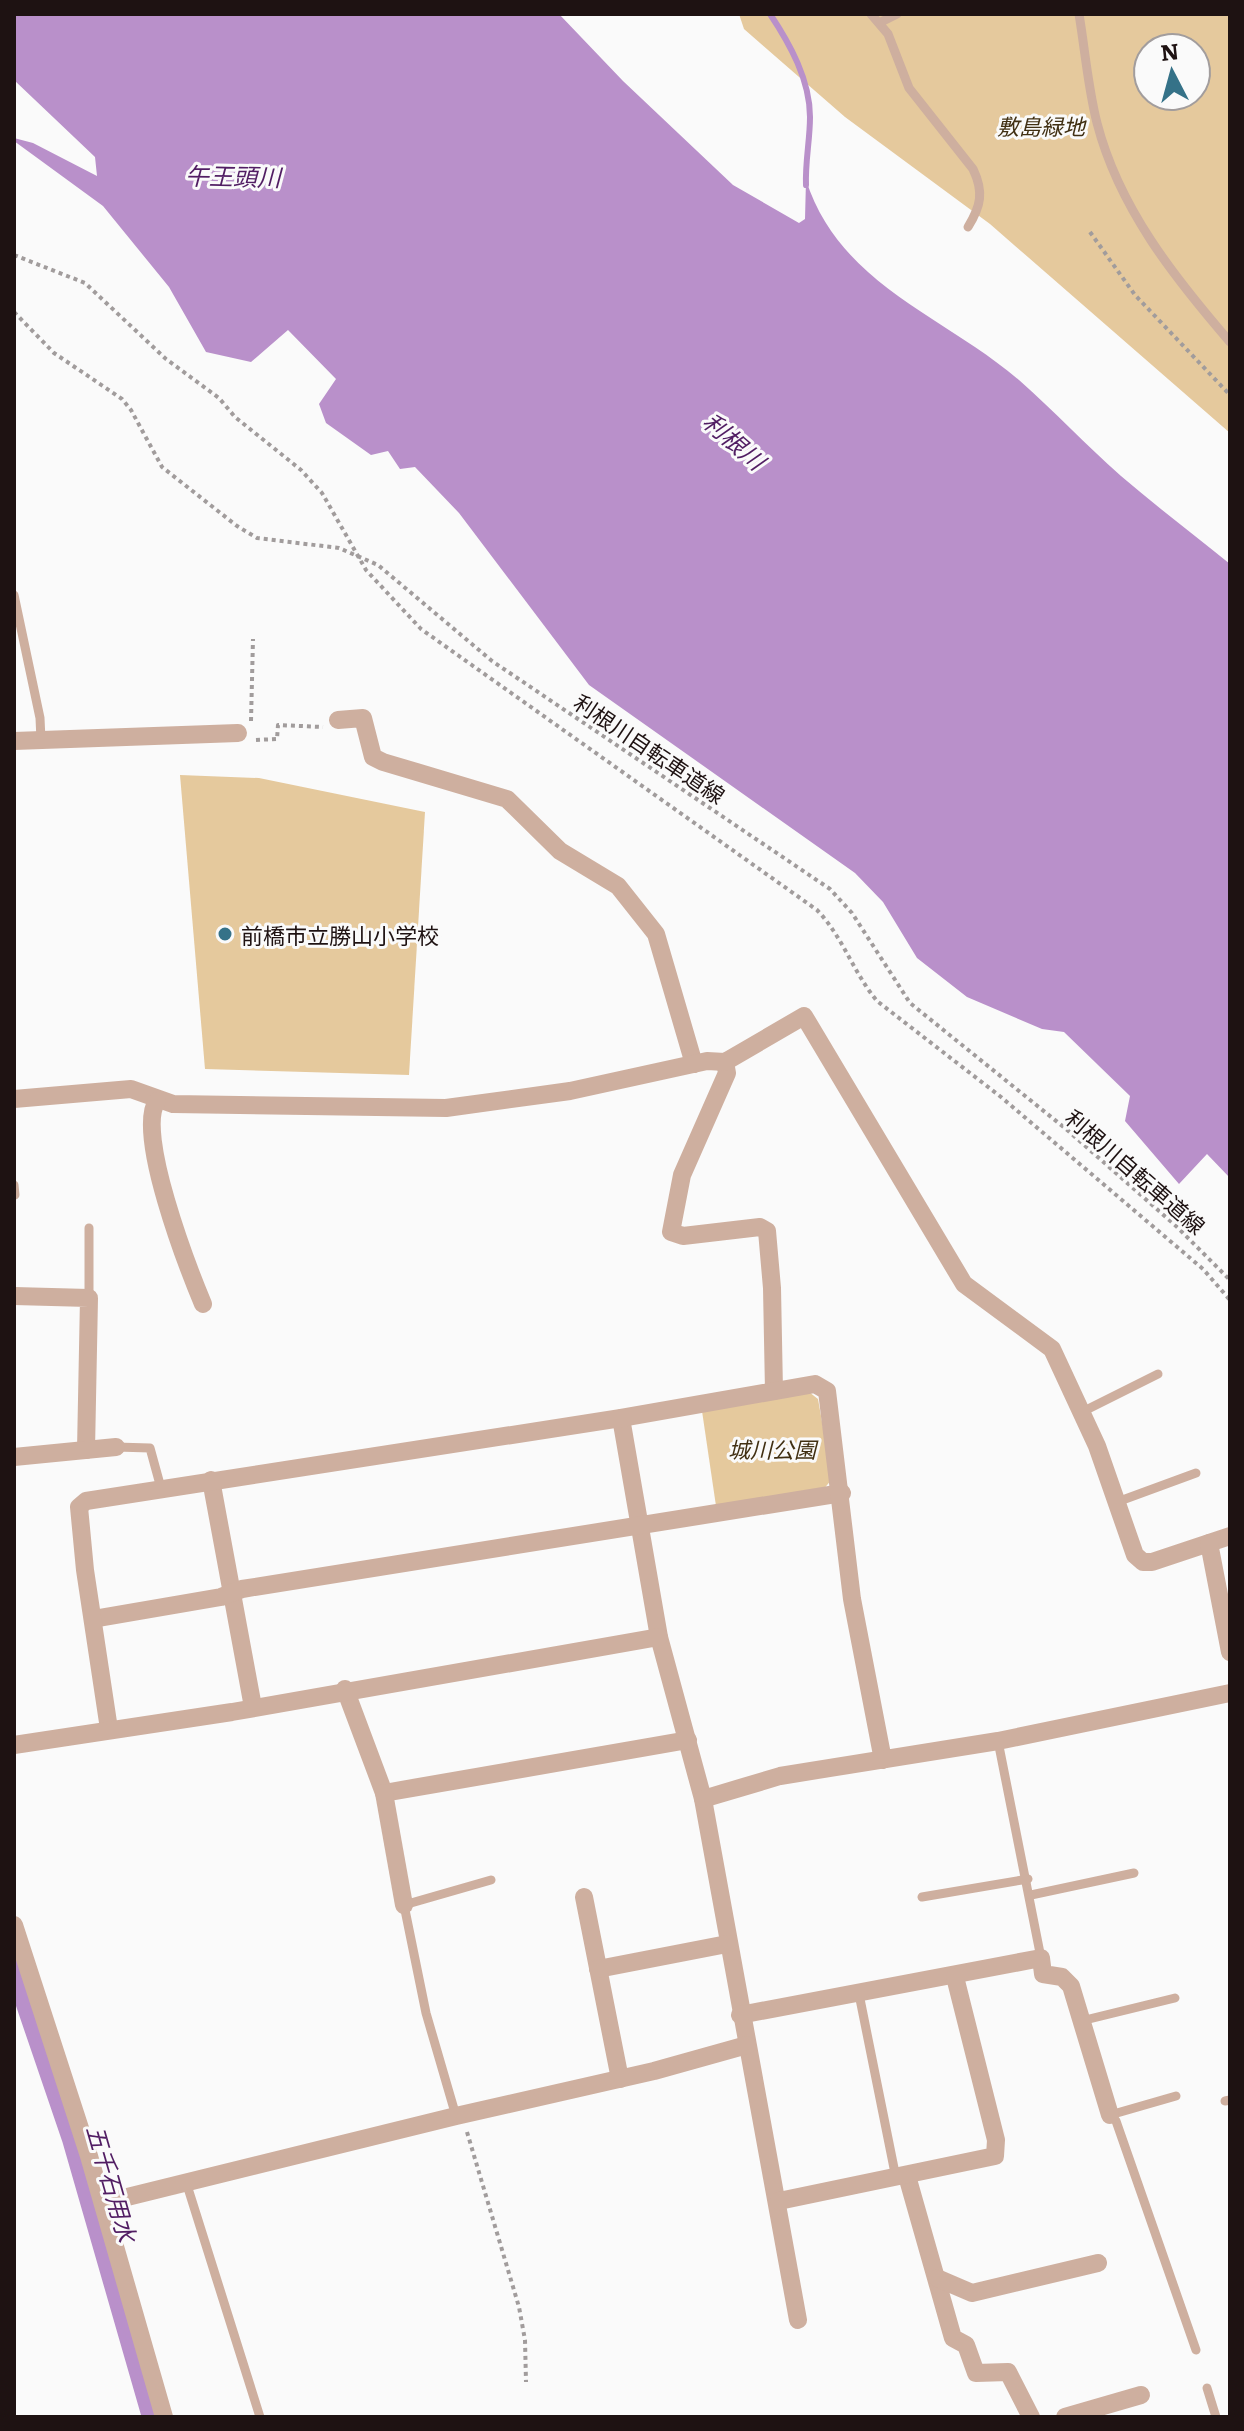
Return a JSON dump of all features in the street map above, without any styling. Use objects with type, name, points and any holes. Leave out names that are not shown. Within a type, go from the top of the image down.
[{"type":"street","points":[[338,720],[363,718],[373,757],[383,762],[507,799],[560,851],[618,886],[656,934],[694,1064]]},
{"type":"street","points":[[14,741],[238,733]]},
{"type":"street","points":[[14,1099],[131,1089],[157,1101],[173,1104],[446,1108],[570,1091],[694,1064],[725,1062],[799,1016],[810,1020],[964,1284],[1048,1344],[1082,1412],[1135,1555],[1143,1562],[1230,1536]]},
{"type":"street","points":[[725,1062],[727,1073],[682,1175],[671,1232],[683,1236],[760,1227],[767,1231],[772,1288],[774,1391]]},
{"type":"street","points":[[157,1101],[151,1117],[168,1214],[203,1304]]},
{"type":"street","points":[[14,1296],[89,1298],[86,1450]]},
{"type":"street","points":[[109,1729],[79,1507],[86,1501],[621,1418],[815,1384],[827,1391],[842,1493],[852,1599],[883,1760]]},
{"type":"street","points":[[621,1418],[659,1637],[703,1799],[740,2015],[779,2201],[798,2320]]},
{"type":"street","points":[[14,1457],[116,1447]]},
{"type":"street","points":[[211,1480],[253,1707]]},
{"type":"street","points":[[93,1619],[221,1597],[231,1592],[842,1493]]},
{"type":"street","points":[[1209,1543],[1230,1652]]},
{"type":"street","points":[[14,1745],[659,1637]]},
{"type":"street","points":[[345,1689],[384,1793],[404,1905]]},
{"type":"street","points":[[703,1799],[780,1776],[998,1741],[1230,1693]]},
{"type":"street","points":[[384,1793],[688,1740]]},
{"type":"street","points":[[584,1897],[620,2079]]},
{"type":"street","points":[[14,1925],[103,2203],[164,2417]]},
{"type":"street","points":[[598,1969],[727,1944]]},
{"type":"street","points":[[740,2015],[955,1977],[1041,1958],[1043,1974],[1062,1977],[1071,1986],[1110,2115]]},
{"type":"street","points":[[779,2201],[989,2159],[997,2149],[955,1977]]},
{"type":"street","points":[[103,2203],[187,2185],[459,2115],[620,2079],[747,2045]]},
{"type":"street","points":[[901,2177],[937,2278],[953,2338],[966,2345],[976,2373],[1008,2372],[1031,2417]]},
{"type":"street","points":[[937,2278],[972,2293],[1098,2263]]},
{"type":"street","points":[[1065,2417],[1141,2395]]},
{"type":"lane","points":[[871,14],[881,22],[909,88],[973,169],[980,183],[980,209],[968,227]]},
{"type":"lane","points":[[881,22],[897,14]]},
{"type":"lane","points":[[1079,14],[1097,123],[1118,182],[1183,288],[1230,342]]},
{"type":"lane","points":[[14,595],[40,718],[41,740]]},
{"type":"lane","points":[[14,1185],[15,1195]]},
{"type":"lane","points":[[89,1228],[89,1298]]},
{"type":"lane","points":[[1082,1412],[1158,1374]]},
{"type":"lane","points":[[116,1447],[150,1448],[161,1488]]},
{"type":"lane","points":[[1116,1502],[1196,1473]]},
{"type":"lane","points":[[998,1741],[1028,1879],[1041,1958]]},
{"type":"lane","points":[[1031,1895],[1134,1873]]},
{"type":"lane","points":[[922,1897],[1028,1879]]},
{"type":"lane","points":[[459,2115],[426,2013],[404,1905],[491,1880]]},
{"type":"lane","points":[[859,1994],[901,2177]]},
{"type":"lane","points":[[1081,2021],[1175,1998]]},
{"type":"lane","points":[[1176,2096],[1110,2115],[1116,2121],[1171,2271],[1196,2350]]},
{"type":"lane","points":[[187,2185],[260,2417]]},
{"type":"lane","points":[[1207,2388],[1216,2417]]},
{"type":"path","points":[[1090,232],[1135,295],[1230,395]]},
{"type":"path","points":[[14,255],[85,283],[166,359],[219,398],[235,417],[301,470],[322,493],[358,555],[395,604],[446,649],[817,910],[841,939],[865,987],[892,1015],[1012,1107],[1203,1269],[1230,1300]]},
{"type":"path","name":"利根川自転車道線","points":[[14,312],[54,353],[122,399],[131,410],[157,461],[229,521],[257,538],[321,545],[358,555],[394,576],[492,661],[830,889],[852,913],[910,1003],[1066,1129],[1196,1244],[1230,1280]]},
{"type":"path","points":[[253,639],[251,724],[238,733],[247,740],[277,739],[278,725],[331,727],[338,720]]},
{"type":"path","points":[[459,2115],[521,2316],[526,2382]]},
{"type":"green space","name":"敷島緑地","points":[[739,14],[1230,14],[1230,433],[990,224],[845,117],[744,29]]},
{"type":"green space","points":[[180,775],[259,778],[425,812],[409,1075],[205,1069]]},
{"type":"green space","name":"城川公園","points":[[809,1392],[818,1399],[832,1479],[823,1490],[716,1506],[702,1411]]},
{"type":"water","points":[[14,14],[559,14],[623,81],[733,185],[799,223],[805,219],[806,180],[822,216],[843,246],[868,272],[1019,380],[1121,476],[1230,564],[1230,1178],[1207,1154],[1179,1184],[1125,1121],[1130,1096],[1064,1032],[1042,1029],[967,997],[917,958],[883,902],[855,873],[589,685],[459,513],[415,467],[400,469],[388,451],[371,455],[326,423],[319,404],[336,379],[288,330],[251,362],[206,352],[169,287],[103,206],[14,141],[14,138],[33,143],[97,176],[95,157],[14,80]]},
{"type":"waterway","points":[[770,14],[791,50],[807,90],[810,117],[806,185]]},
{"type":"waterway","name":"五千石用水","points":[[14,1966],[73,2139],[153,2417]]},
{"type":"place","name":"前橋市立勝山小学校","points":[[225,934]]},
{"type":"water label","name":"午王頭川","points":[[233,175]]},
{"type":"water label","name":"利根川","points":[[735,440]]}]
